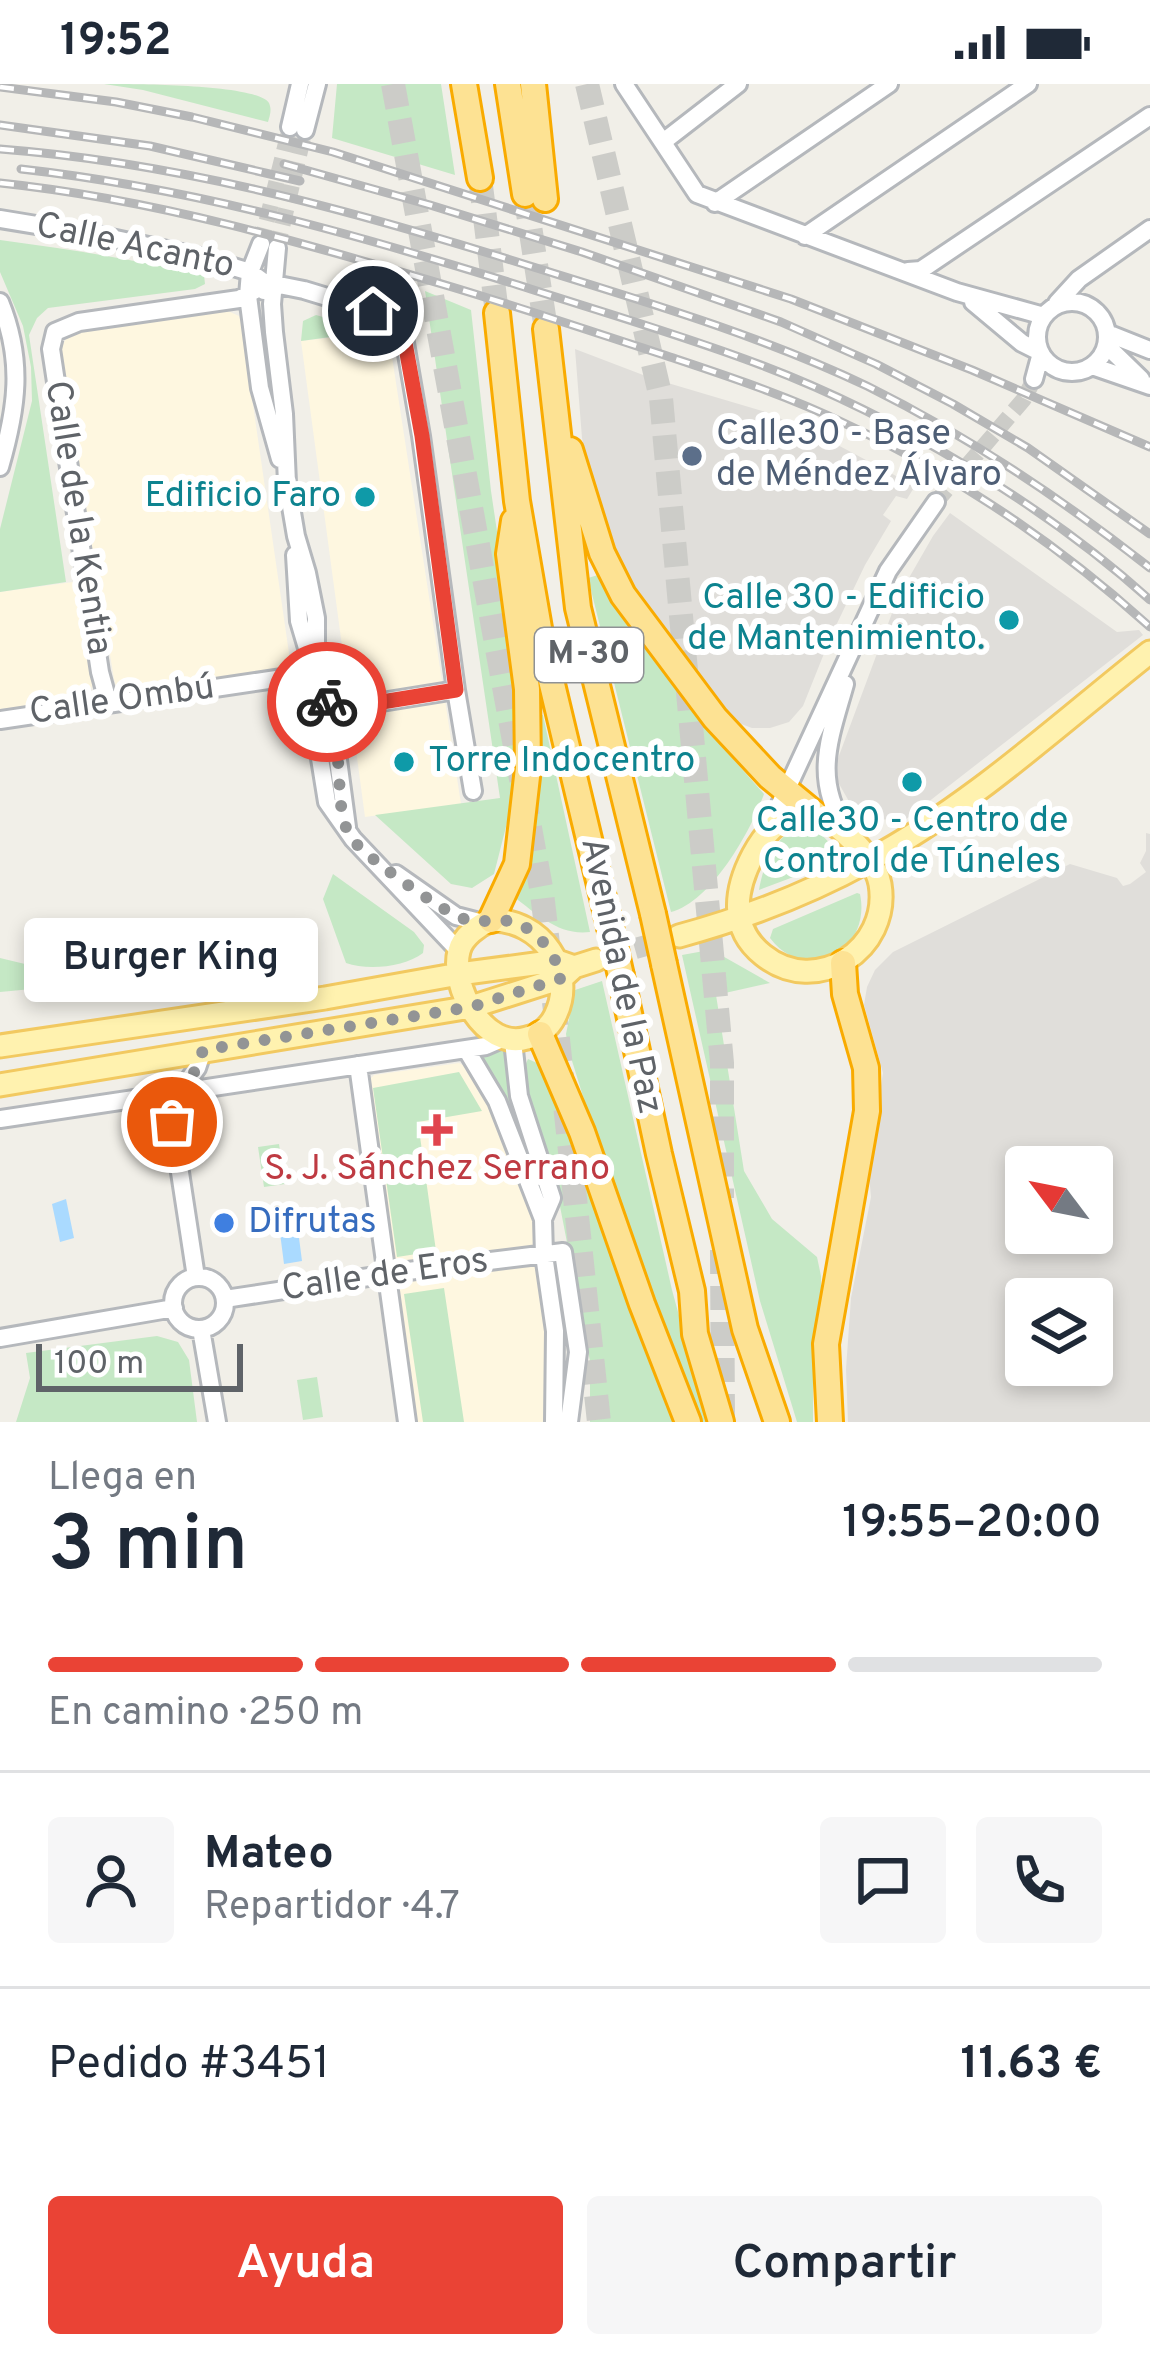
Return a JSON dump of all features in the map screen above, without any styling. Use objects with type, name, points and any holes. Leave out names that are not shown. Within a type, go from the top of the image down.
[{"type":"highway","points":[[464,84],[480,178]]},
{"type":"highway","points":[[508,84],[535,197],[533,84]]},
{"type":"highway","name":"Avenida de la Paz","points":[[497,313],[518,501],[540,634],[692,1292],[695,1334],[722,1422]]},
{"type":"highway","name":"Avenida de la Paz","points":[[546,329],[578,608],[653,914],[745,1329],[777,1422]]},
{"type":"highway","points":[[552,392],[611,575],[715,718],[815,814]]},
{"type":"highway","points":[[487,922],[517,864],[528,768],[527,689],[509,554],[518,501]]},
{"type":"highway","points":[[830,1422],[826,1344],[867,1111],[866,1068],[845,994],[843,963]]},
{"type":"highway","points":[[540,1034],[582,1132],[688,1422]]},
{"type":"highway","points":[[692,1292],[712,1341],[735,1422]]},
{"type":"main road","points":[[679,937],[794,898],[913,835],[1021,757],[1150,652]]},
{"type":"main road","points":[[815,814],[853,840],[880,883],[878,920],[865,945],[832,969],[801,971],[762,955],[748,939],[737,904],[740,882],[766,834],[784,820],[815,814]]},
{"type":"main road","points":[[487,922],[511,922],[541,938],[572,967],[551,1024],[540,1034],[508,1040],[480,1023],[471,1007],[459,974],[459,951],[466,938],[487,922]]},
{"type":"main road","points":[[0,1046],[459,974],[572,967]]},
{"type":"main road","points":[[0,1085],[471,1007],[572,967]]},
{"type":"street","points":[[300,84],[298,129],[317,84]]},
{"type":"street","points":[[625,84],[697,194],[957,292],[986,310],[1022,343],[1041,352],[1054,367],[1072,372]]},
{"type":"street","points":[[663,142],[738,84]]},
{"type":"street","points":[[715,203],[889,84]]},
{"type":"street","points":[[805,236],[1028,84]]},
{"type":"street","points":[[908,272],[921,270],[1150,116]]},
{"type":"street","name":"Calle Acanto","points":[[0,219],[200,257],[259,284],[304,290],[373,311],[395,323],[404,337],[422,436],[473,791]]},
{"type":"street","points":[[1107,339],[1092,366],[1040,381],[1037,333],[1049,311],[1079,279],[1150,230]]},
{"type":"street","points":[[287,483],[274,332],[259,284],[269,246],[259,284],[260,388],[287,483],[296,536],[299,621],[336,745],[349,834],[459,951]]},
{"type":"street","name":"Calle Acanto","points":[[259,284],[284,428]]},
{"type":"street","name":"Calle de la Kentia","points":[[112,703],[100,672],[51,349],[55,332],[79,322],[259,284]]},
{"type":"street","points":[[957,292],[1049,311],[1065,302],[1088,305],[1097,312],[1107,339],[1148,385]]},
{"type":"street","points":[[0,302],[11,339],[16,385],[0,467]]},
{"type":"street","points":[[1107,339],[1150,350]]},
{"type":"street","points":[[1092,366],[1148,385]]},
{"type":"street","points":[[766,834],[888,571],[936,502]]},
{"type":"street","points":[[853,840],[830,801],[825,769],[857,642]]},
{"type":"street","name":"Calle Ombú","points":[[0,720],[316,673]]},
{"type":"street","points":[[320,700],[357,706],[456,690]]},
{"type":"street","points":[[365,851],[441,908],[467,920],[487,922]]},
{"type":"street","points":[[0,1119],[508,1040],[552,1198],[543,1219]]},
{"type":"street","points":[[466,1049],[497,1101],[543,1219],[555,1330],[554,1422]]},
{"type":"street","points":[[166,1094],[197,1068],[203,1050]]},
{"type":"street","points":[[121,1065],[166,1094],[196,1277]]},
{"type":"street","points":[[358,1065],[407,1422]]},
{"type":"street","points":[[544,1255],[563,1252],[578,1352],[569,1422]]},
{"type":"street","name":"Calle de Eros","points":[[225,1298],[544,1255]]},
{"type":"street","points":[[196,1277],[212,1280],[225,1298],[222,1316],[201,1329],[184,1323],[174,1308],[176,1292],[196,1277]]},
{"type":"street","points":[[0,1337],[174,1308]]},
{"type":"street","points":[[201,1329],[217,1422]]},
{"type":"shaded area","points":[[228,311],[241,322],[290,660],[283,670],[123,691],[114,679],[60,353],[74,333]]},
{"type":"shaded area","points":[[388,331],[461,804],[365,817],[301,341]]},
{"type":"shaded area","points":[[575,349],[651,378],[766,412],[915,486],[907,499],[896,496],[883,515],[891,521],[831,636],[803,706],[789,722],[752,728],[724,710],[617,561],[596,503],[582,438]]},
{"type":"shaded area","points":[[950,513],[1117,632],[1139,630],[1143,635],[905,820],[868,819],[851,805],[838,782],[837,761],[898,597]]},
{"type":"shaded area","points":[[80,581],[93,680],[90,695],[82,700],[0,709],[0,592]]},
{"type":"shaded area","points":[[1146,833],[1150,834],[1150,1422],[848,1422],[851,1298],[871,1197],[868,1164],[883,1073],[864,1005],[875,970],[893,952],[1070,864],[1117,878],[1123,886],[1146,872],[1140,863]]},
{"type":"shaded area","points":[[459,1063],[470,1069],[491,1103],[536,1232],[548,1323],[548,1422],[415,1422],[367,1082],[374,1075]]},
{"type":"green space","points":[[104,84],[242,92],[269,103],[270,115],[268,122]]},
{"type":"green space","points":[[337,84],[441,84],[455,175],[332,138]]},
{"type":"green space","points":[[0,240],[204,275],[205,284],[48,308],[37,318],[29,335],[66,582],[0,592],[0,529],[32,401],[23,326],[0,272]]},
{"type":"green space","points":[[425,291],[471,310],[520,686],[510,811],[494,874],[472,888],[451,884],[375,815],[500,798]]},
{"type":"green space","points":[[316,315],[367,332],[301,341],[303,321]]},
{"type":"green space","points":[[598,575],[711,734],[764,794],[750,827],[715,880],[686,906],[671,912],[588,578]]},
{"type":"green space","points":[[543,715],[590,932],[558,927],[514,897],[534,832],[535,716]]},
{"type":"green space","points":[[799,826],[818,832],[840,855],[759,890],[772,853]]},
{"type":"green space","points":[[333,874],[414,932],[424,945],[423,953],[386,966],[346,963],[323,899]]},
{"type":"green space","points":[[857,893],[861,914],[856,932],[833,955],[801,959],[770,938],[773,929]]},
{"type":"green space","points":[[719,954],[770,983],[716,995],[744,1171],[772,1219],[817,1257],[821,1310],[813,1422],[797,1422],[760,1301],[682,955]]},
{"type":"green space","points":[[0,958],[54,971],[59,980],[53,987],[0,992]]},
{"type":"green space","points":[[602,981],[672,1290],[708,1422],[694,1422],[568,1048],[566,1034],[575,990]]},
{"type":"green space","points":[[493,1050],[509,1055],[544,1193],[541,1201],[478,1054]]},
{"type":"green space","points":[[528,1059],[537,1063],[550,1084],[677,1422],[590,1422],[590,1361],[558,1196],[526,1095]]},
{"type":"green space","points":[[459,1072],[482,1111],[418,1122],[436,1251],[397,1257],[373,1088]]},
{"type":"green space","points":[[279,1144],[285,1184],[264,1187],[258,1147]]},
{"type":"green space","points":[[444,1288],[464,1422],[423,1422],[404,1294]]},
{"type":"green space","points":[[157,1336],[178,1342],[189,1360],[197,1422],[16,1422],[30,1378],[26,1353]]},
{"type":"green space","points":[[317,1377],[323,1417],[303,1420],[297,1380]]},
{"type":"water","points":[[66,1199],[74,1238],[60,1242],[52,1204]]},
{"type":"water","points":[[298,1230],[302,1261],[284,1264],[280,1233]]},
{"type":"tunnel","points":[[393,84],[542,893],[550,961]]},
{"type":"tunnel","points":[[587,84],[661,398],[722,1063],[722,1198]]},
{"type":"tunnel","points":[[261,244],[290,127]]},
{"type":"tunnel","points":[[277,248],[305,130]]},
{"type":"tunnel","points":[[480,178],[497,313]]},
{"type":"tunnel","points":[[525,194],[546,329]]},
{"type":"tunnel","points":[[936,502],[1024,399],[1034,379]]},
{"type":"tunnel","points":[[605,957],[673,938]]},
{"type":"tunnel","points":[[554,1002],[599,1422]]},
{"type":"tunnel","points":[[722,1250],[723,1420]]},
{"type":"railway","points":[[0,87],[116,102],[333,152],[791,299],[1150,447]]},
{"type":"railway","points":[[0,125],[150,146],[300,181]]},
{"type":"railway","points":[[0,149],[190,175],[314,204],[498,256],[732,331],[823,366],[941,426],[1048,493],[1150,568]]},
{"type":"railway","points":[[284,164],[582,252],[781,322],[953,404],[1028,448],[1150,534]]},
{"type":"railway","points":[[21,169],[148,188],[334,231],[761,365],[863,409],[966,466],[1064,530],[1150,600]]},
{"type":"railway","points":[[0,183],[172,211],[285,239],[507,304],[782,396],[889,445],[968,490],[1080,568],[1150,627]]},
{"type":"way so far","points":[[172,1122],[168,1094],[180,1092],[203,1050],[471,1007],[562,978],[550,949],[526,928],[502,920],[483,923],[456,916],[353,839],[345,818],[336,745],[320,700],[327,702]]},
{"type":"place","name":"Calle30 - Base de Méndez Álvaro","points":[[692,456]]},
{"type":"place","name":"Edificio Faro","points":[[365,497]]},
{"type":"place","name":"Calle 30 - Edificio de Mantenimiento.","points":[[1009,620]]},
{"type":"place","name":"Torre Indocentro","points":[[404,762]]},
{"type":"place","name":"Calle30 - Centro de Control de Túneles","points":[[912,782]]},
{"type":"place","name":"Burger King","points":[[172,1122]]},
{"type":"place","name":"S. J. Sánchez Serrano","points":[[437,1130]]},
{"type":"place","name":"Difrutas","points":[[224,1223]]},
{"type":"route","points":[[327,702],[357,706],[456,690],[404,337],[395,323],[373,311]]}]
